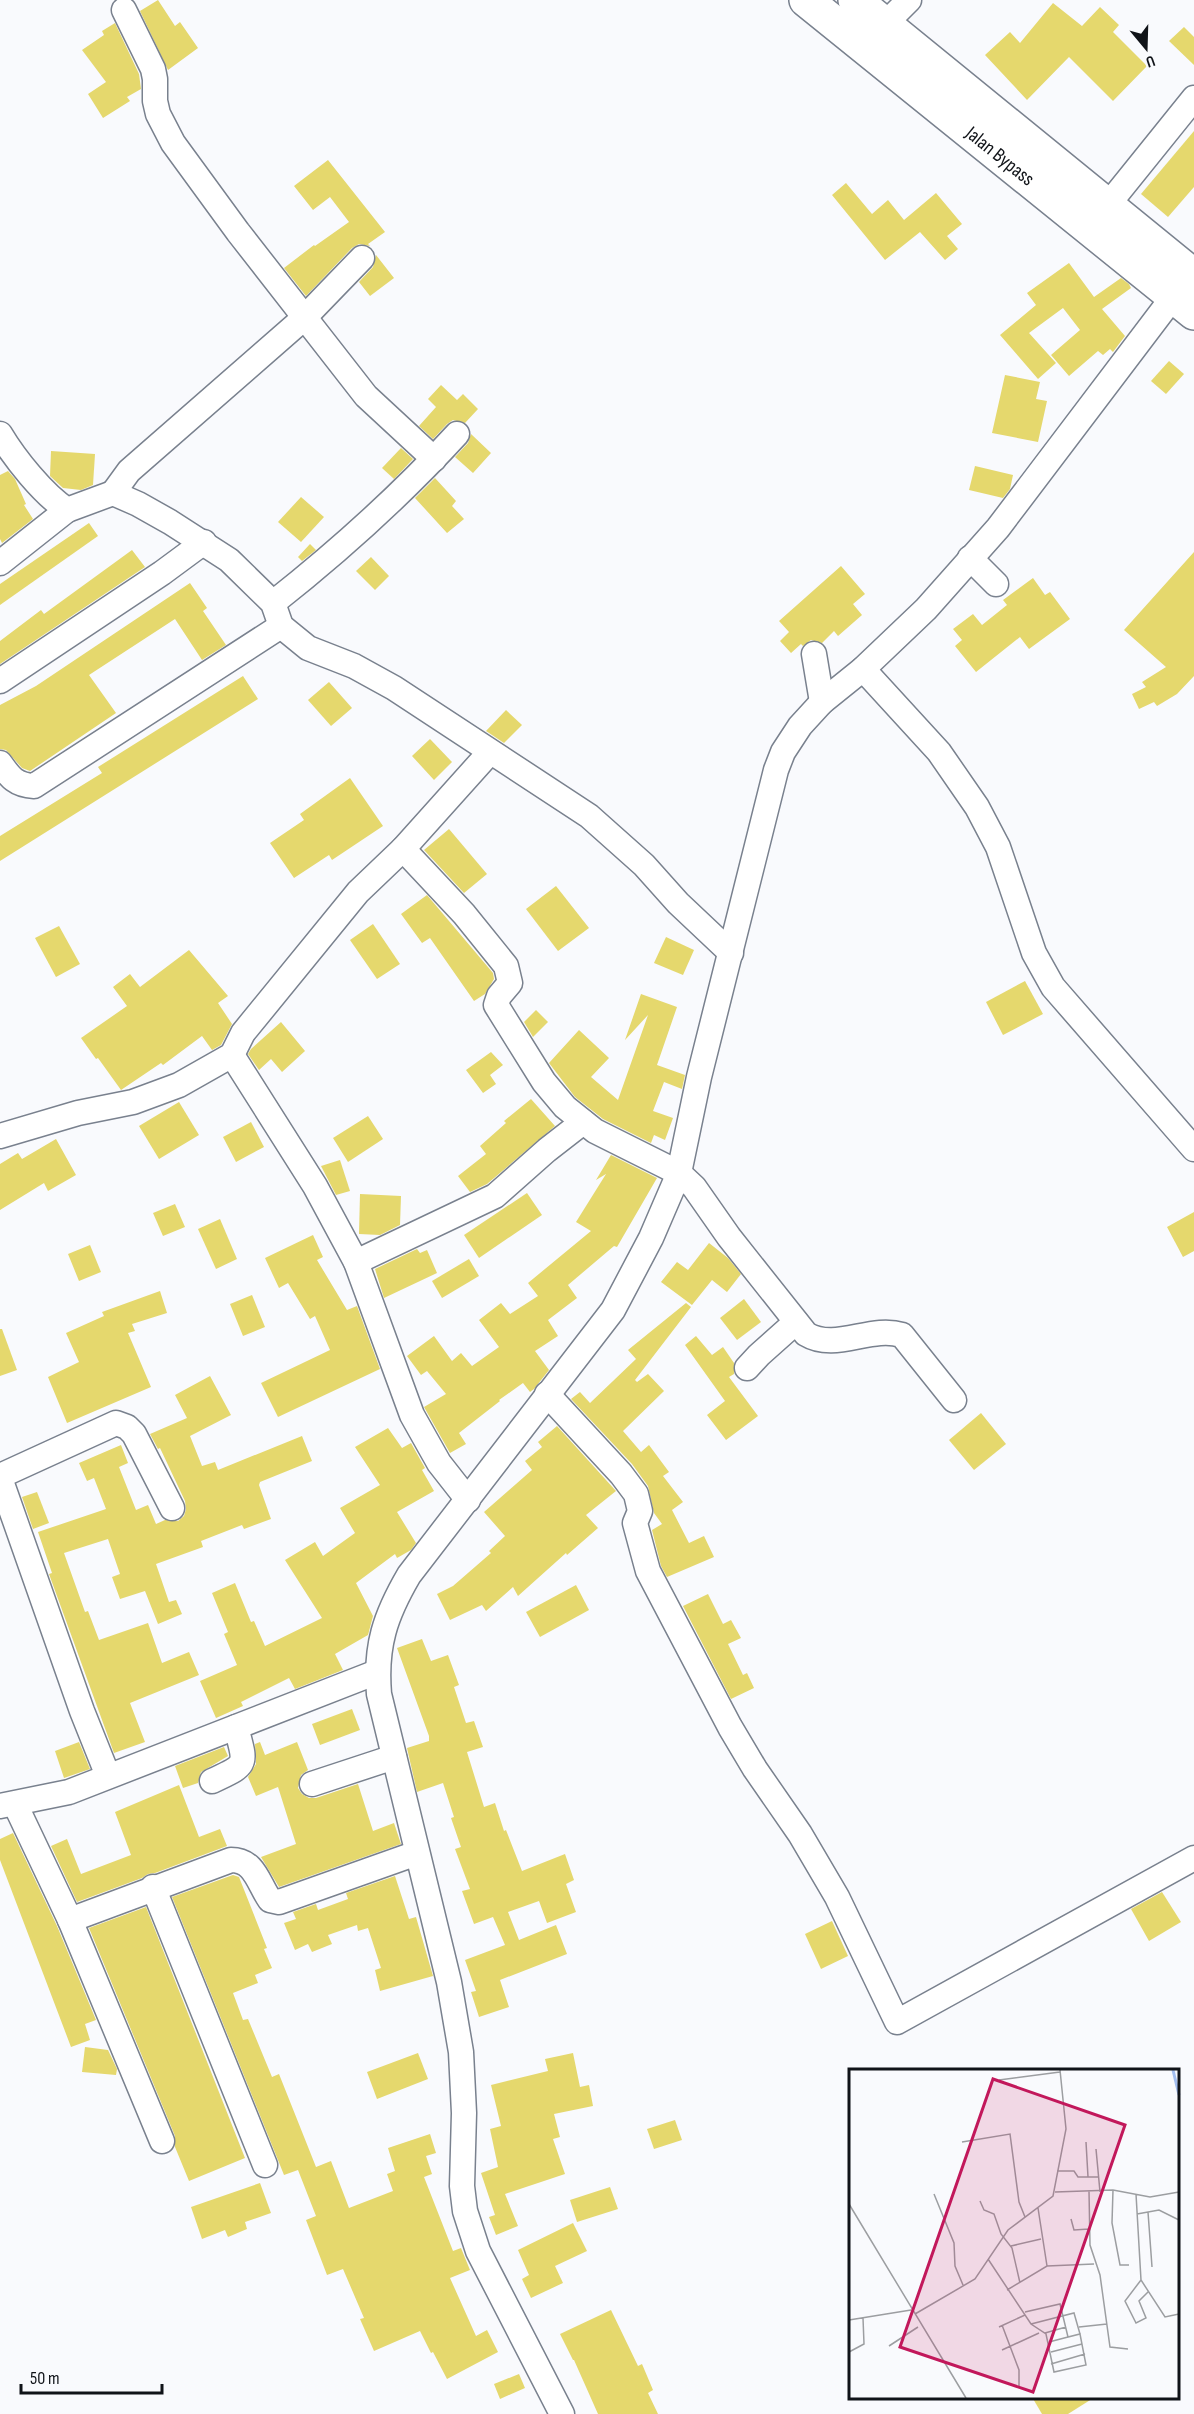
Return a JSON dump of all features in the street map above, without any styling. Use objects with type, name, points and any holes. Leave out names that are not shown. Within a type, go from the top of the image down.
[{"type":"highway","name":"Jalan Bypass","points":[[806,0],[1187,295]]},
{"type":"highway","name":"Jalan Bypass","points":[[855,0],[1107,206],[1187,295]]},
{"type":"street","points":[[885,24],[909,0]]},
{"type":"street","points":[[124,10],[153,69],[154,101],[173,143],[304,318],[366,396],[434,459]]},
{"type":"street","points":[[1107,206],[1194,99]]},
{"type":"street","points":[[0,563],[67,510],[114,493],[129,471],[304,318],[362,258]]},
{"type":"street","points":[[562,2414],[478,2251],[465,2211],[462,2186],[464,2113],[461,2052],[449,1982],[379,1694],[377,1672],[380,1642],[386,1620],[409,1575],[613,1310],[651,1238],[679,1173],[699,1077],[776,770],[783,752],[800,726],[822,702],[863,669],[926,609],[1021,499],[1187,295]]},
{"type":"street","points":[[273,603],[316,570],[397,498],[457,434]]},
{"type":"street","points":[[3,445],[56,503],[67,510]]},
{"type":"street","points":[[114,493],[138,504],[204,542],[229,560],[273,603],[281,626],[308,648],[354,666],[394,688],[589,816],[644,866],[700,924],[731,952]]},
{"type":"street","points":[[0,681],[162,573],[204,542]]},
{"type":"street","points":[[970,558],[996,584]]},
{"type":"street","points":[[0,763],[13,780],[22,785],[34,786],[281,626]]},
{"type":"street","points":[[814,654],[822,702]]},
{"type":"street","points":[[863,669],[939,753],[977,807],[998,847],[1034,953],[1053,987],[1194,1149]]},
{"type":"street","points":[[0,1136],[36,1124],[158,1094],[179,1085],[232,1055],[243,1033],[339,914],[358,892],[403,849],[490,752]]},
{"type":"street","points":[[403,849],[464,914],[506,966],[510,983],[496,1000],[499,1011],[544,1082],[565,1107],[595,1131],[679,1173],[698,1192],[729,1237],[806,1334],[817,1341],[833,1341],[889,1331],[902,1335],[954,1400]]},
{"type":"street","points":[[232,1055],[315,1186],[344,1244],[356,1262],[412,1415],[439,1463],[468,1500]]},
{"type":"street","points":[[356,1262],[495,1197],[547,1150],[583,1122]]},
{"type":"street","points":[[747,1368],[759,1354],[796,1322]]},
{"type":"street","points":[[547,1394],[621,1474],[636,1494],[640,1511],[635,1523],[648,1571],[730,1727],[755,1769],[800,1834],[837,1897],[897,2022],[1194,1858]]},
{"type":"street","points":[[108,1776],[78,1700],[0,1477],[116,1423],[127,1427],[134,1434],[172,1508]]},
{"type":"street","points":[[162,2141],[70,1920],[7,1805],[69,1792],[377,1672]]},
{"type":"street","points":[[212,1781],[238,1769],[243,1763],[236,1727]]},
{"type":"street","points":[[312,1784],[394,1757]]},
{"type":"street","points":[[70,1920],[153,1887],[231,1860],[241,1860],[248,1865],[270,1900],[279,1902],[417,1853]]},
{"type":"street","points":[[153,1887],[265,2165]]},
{"type":"building","points":[[158,0],[175,26],[180,22],[198,48],[168,70],[140,11]]},
{"type":"building","points":[[1053,3],[1082,26],[1100,7],[1119,25],[1113,32],[1147,66],[1113,101],[1069,57],[1027,100],[985,55],[1010,32],[1020,43]]},
{"type":"building","points":[[115,23],[139,74],[141,89],[127,97],[130,101],[103,118],[88,94],[106,82],[82,50],[104,35],[102,31]]},
{"type":"building","points":[[1184,27],[1194,37],[1194,65],[1169,41]]},
{"type":"building","points":[[1194,131],[1194,187],[1168,217],[1141,194]]},
{"type":"building","points":[[328,160],[385,232],[368,244],[370,246],[359,244],[352,248],[306,296],[284,268],[349,222],[330,197],[313,210],[294,186]]},
{"type":"building","points":[[846,183],[872,214],[888,200],[904,220],[936,193],[962,224],[947,236],[958,249],[945,260],[920,232],[885,260],[832,195]]},
{"type":"building","points":[[376,255],[394,278],[370,296],[359,282],[373,267]]},
{"type":"building","points":[[1069,263],[1094,297],[1121,278],[1129,284],[1131,288],[1102,309],[1125,336],[1113,352],[1110,349],[1103,355],[1098,351],[1069,376],[1051,355],[1080,330],[1063,308],[1029,333],[1056,363],[1038,379],[1000,335],[1036,305],[1027,293]]},
{"type":"building","points":[[1169,361],[1184,374],[1166,394],[1151,381]]},
{"type":"building","points":[[1005,375],[1040,382],[1036,399],[1047,401],[1038,442],[992,433]]},
{"type":"building","points":[[441,385],[457,400],[463,394],[478,409],[465,423],[453,420],[447,424],[433,439],[419,426],[436,407],[428,399]]},
{"type":"building","points":[[471,434],[491,453],[473,473],[455,457],[468,443]]},
{"type":"building","points":[[401,448],[413,459],[394,479],[382,468]]},
{"type":"building","points":[[51,451],[95,454],[93,485],[81,490],[63,488],[50,476]]},
{"type":"building","points":[[975,466],[1013,475],[1010,489],[1003,498],[969,490]]},
{"type":"building","points":[[8,471],[15,479],[26,504],[24,505],[33,519],[2,543],[0,539],[0,475]]},
{"type":"building","points":[[435,478],[456,501],[452,506],[464,519],[447,533],[415,498]]},
{"type":"building","points":[[301,497],[324,517],[301,542],[278,522]]},
{"type":"building","points":[[89,523],[98,536],[0,605],[0,584]]},
{"type":"building","points":[[310,544],[316,550],[302,561],[298,557]]},
{"type":"building","points":[[132,550],[145,567],[0,664],[0,641],[41,610],[44,614]]},
{"type":"building","points":[[1194,552],[1194,676],[1177,694],[1157,706],[1154,702],[1139,709],[1132,694],[1146,687],[1142,682],[1166,667],[1124,630]]},
{"type":"building","points":[[371,557],[389,576],[375,590],[356,571]]},
{"type":"building","points":[[841,566],[865,594],[853,604],[862,615],[838,636],[834,631],[822,643],[811,640],[803,646],[801,644],[791,653],[780,641],[789,632],[779,621]]},
{"type":"building","points":[[1033,578],[1045,595],[1050,592],[1070,619],[1029,649],[1020,637],[976,672],[955,646],[962,640],[953,629],[973,614],[982,625],[1007,605],[1003,600]]},
{"type":"building","points":[[190,583],[207,608],[203,611],[226,645],[202,660],[175,619],[89,675],[116,713],[30,771],[22,768],[6,750],[0,749],[0,705],[36,686]]},
{"type":"building","points":[[243,676],[258,699],[0,861],[0,836],[102,773],[98,767]]},
{"type":"building","points":[[329,682],[352,708],[331,726],[308,700]]},
{"type":"building","points":[[506,710],[522,725],[504,743],[486,731]]},
{"type":"building","points":[[430,739],[452,762],[434,780],[412,756]]},
{"type":"building","points":[[350,778],[383,826],[332,860],[329,855],[294,878],[270,843],[304,820],[300,814]]},
{"type":"building","points":[[449,829],[487,874],[464,893],[424,850]]},
{"type":"building","points":[[556,886],[589,928],[558,951],[526,909]]},
{"type":"building","points":[[427,895],[493,973],[494,979],[485,994],[474,1001],[430,938],[422,943],[401,914]]},
{"type":"building","points":[[373,924],[400,964],[377,979],[350,940]]},
{"type":"building","points":[[59,926],[80,964],[56,977],[35,938]]},
{"type":"building","points":[[666,937],[694,950],[683,975],[654,963]]},
{"type":"building","points":[[189,950],[228,996],[218,1003],[232,1024],[221,1045],[212,1050],[202,1036],[163,1065],[161,1063],[121,1090],[81,1038],[127,1006],[113,987],[130,974],[140,987]]},
{"type":"building","points":[[1025,981],[1043,1014],[1003,1035],[986,1002]]},
{"type":"building","points":[[641,994],[677,1007],[657,1065],[685,1075],[682,1089],[664,1082],[653,1111],[673,1118],[665,1140],[654,1135],[651,1143],[603,1119],[575,1097],[549,1063],[579,1030],[609,1058],[591,1077],[618,1100],[648,1015],[625,1040]]},
{"type":"building","points":[[536,1010],[548,1022],[533,1037],[524,1022]]},
{"type":"building","points":[[281,1022],[305,1051],[282,1072],[271,1059],[259,1070],[248,1054]]},
{"type":"building","points":[[491,1052],[503,1065],[490,1075],[496,1084],[483,1093],[466,1070]]},
{"type":"building","points":[[531,1099],[555,1126],[487,1184],[470,1192],[458,1176],[486,1154],[480,1146],[506,1123],[504,1121]]},
{"type":"building","points":[[179,1102],[199,1135],[159,1159],[139,1126]]},
{"type":"building","points":[[368,1116],[383,1139],[348,1162],[333,1138]]},
{"type":"building","points":[[251,1122],[264,1147],[236,1162],[223,1137]]},
{"type":"building","points":[[56,1139],[76,1175],[48,1191],[44,1183],[0,1210],[0,1164],[18,1153],[22,1159]]},
{"type":"building","points":[[611,1155],[657,1178],[617,1247],[614,1246],[568,1285],[577,1298],[548,1320],[558,1336],[535,1351],[549,1370],[530,1392],[523,1383],[459,1433],[466,1444],[450,1453],[424,1407],[446,1394],[427,1371],[421,1375],[407,1356],[434,1336],[452,1361],[461,1353],[472,1366],[499,1347],[479,1320],[501,1303],[510,1314],[538,1296],[528,1283],[591,1231],[576,1222],[606,1174],[596,1180]]},
{"type":"building","points":[[340,1160],[350,1191],[336,1195],[321,1166]]},
{"type":"building","points":[[527,1193],[542,1215],[479,1258],[464,1235]]},
{"type":"building","points":[[360,1194],[401,1196],[400,1225],[380,1235],[359,1234]]},
{"type":"building","points":[[175,1204],[185,1227],[163,1236],[153,1213]]},
{"type":"building","points":[[1194,1212],[1194,1251],[1183,1257],[1167,1227]]},
{"type":"building","points":[[220,1219],[237,1259],[216,1269],[198,1229]]},
{"type":"building","points":[[313,1235],[323,1257],[317,1260],[347,1310],[357,1306],[380,1369],[278,1417],[261,1383],[330,1350],[315,1316],[310,1319],[288,1283],[279,1288],[265,1258]]},
{"type":"building","points":[[709,1243],[728,1258],[741,1274],[727,1292],[712,1280],[692,1305],[661,1282],[677,1262],[688,1270]]},
{"type":"building","points":[[90,1245],[101,1272],[79,1281],[68,1254]]},
{"type":"building","points":[[417,1249],[420,1253],[427,1250],[437,1273],[384,1298],[375,1269]]},
{"type":"building","points":[[469,1259],[479,1276],[442,1298],[432,1281]]},
{"type":"building","points":[[160,1291],[167,1313],[132,1324],[135,1331],[128,1333],[151,1387],[67,1423],[48,1377],[79,1362],[66,1333],[104,1316],[102,1312]]},
{"type":"building","points":[[252,1295],[265,1327],[243,1336],[230,1304]]},
{"type":"building","points":[[744,1299],[761,1322],[737,1340],[720,1318]]},
{"type":"building","points":[[686,1303],[691,1307],[635,1380],[637,1382],[648,1374],[664,1391],[623,1431],[641,1452],[649,1445],[669,1472],[663,1476],[683,1502],[672,1510],[689,1543],[704,1536],[714,1557],[667,1577],[661,1566],[652,1530],[662,1524],[654,1513],[648,1486],[632,1464],[571,1399],[580,1392],[590,1403],[636,1359],[628,1350]]},
{"type":"building","points":[[0,1329],[2,1329],[17,1370],[0,1376]]},
{"type":"building","points":[[696,1336],[712,1355],[723,1347],[734,1363],[734,1374],[729,1377],[758,1416],[726,1440],[707,1415],[725,1401],[685,1345]]},
{"type":"building","points":[[210,1376],[231,1415],[190,1436],[202,1466],[215,1462],[218,1470],[302,1436],[312,1461],[260,1482],[259,1485],[271,1519],[244,1529],[242,1525],[201,1541],[203,1547],[156,1564],[169,1602],[176,1600],[182,1614],[158,1624],[145,1591],[120,1599],[112,1577],[120,1574],[108,1539],[64,1553],[85,1612],[88,1611],[99,1640],[148,1623],[162,1663],[189,1652],[199,1675],[130,1703],[145,1742],[114,1753],[49,1574],[52,1573],[38,1532],[106,1509],[94,1478],[87,1481],[79,1463],[121,1445],[128,1463],[119,1467],[136,1510],[148,1505],[156,1524],[165,1520],[178,1521],[184,1516],[185,1501],[160,1448],[158,1449],[150,1434],[187,1418],[175,1395]]},
{"type":"building","points":[[981,1413],[1006,1444],[974,1470],[949,1440]]},
{"type":"building","points":[[557,1426],[616,1491],[586,1515],[598,1528],[518,1596],[513,1587],[486,1611],[482,1605],[450,1620],[437,1594],[453,1586],[491,1553],[489,1551],[505,1536],[484,1512],[532,1470],[525,1461],[542,1447],[538,1442]]},
{"type":"building","points":[[388,1428],[402,1448],[411,1443],[425,1468],[422,1470],[434,1491],[397,1512],[416,1543],[411,1550],[397,1558],[395,1554],[356,1583],[373,1616],[368,1635],[335,1654],[343,1670],[295,1689],[289,1678],[241,1702],[243,1706],[216,1718],[200,1681],[237,1665],[224,1634],[228,1632],[212,1593],[235,1583],[251,1622],[254,1621],[265,1646],[322,1618],[285,1560],[315,1542],[323,1556],[355,1533],[340,1508],[380,1485],[355,1447]]},
{"type":"building","points":[[37,1492],[49,1523],[33,1529],[22,1497]]},
{"type":"building","points":[[576,1585],[589,1610],[540,1637],[526,1612]]},
{"type":"building","points":[[708,1594],[723,1624],[731,1620],[741,1638],[728,1644],[743,1675],[747,1673],[754,1688],[731,1699],[683,1606]]},
{"type":"building","points":[[422,1639],[431,1661],[448,1655],[459,1685],[454,1687],[466,1723],[474,1721],[483,1747],[467,1752],[484,1807],[495,1803],[504,1831],[506,1830],[522,1871],[565,1854],[574,1880],[566,1884],[576,1912],[547,1923],[539,1901],[508,1912],[519,1940],[556,1925],[567,1954],[500,1980],[509,2007],[479,2017],[471,1992],[476,1991],[465,1960],[505,1945],[493,1917],[474,1924],[462,1891],[470,1889],[455,1849],[461,1847],[443,1783],[417,1792],[407,1748],[429,1741],[429,1736],[397,1648]]},
{"type":"building","points":[[352,1709],[360,1730],[320,1745],[312,1724]]},
{"type":"building","points":[[79,1742],[90,1769],[64,1778],[55,1751]]},
{"type":"building","points":[[260,1742],[265,1755],[297,1742],[308,1770],[301,1775],[298,1788],[309,1798],[316,1798],[358,1784],[373,1831],[394,1823],[401,1844],[279,1887],[261,1857],[296,1844],[278,1787],[256,1796],[248,1777],[256,1764],[255,1744]]},
{"type":"building","points":[[224,1747],[228,1756],[201,1772],[198,1783],[183,1788],[175,1766]]},
{"type":"building","points":[[179,1785],[199,1837],[220,1829],[227,1846],[77,1902],[51,1846],[67,1839],[81,1874],[131,1855],[115,1812]]},
{"type":"building","points":[[13,1833],[57,1926],[96,2020],[85,2024],[90,2040],[71,2047],[0,1860],[0,1839]]},
{"type":"building","points":[[233,1875],[239,1877],[267,1948],[264,1949],[272,1968],[255,1975],[258,1983],[233,1993],[243,2020],[248,2019],[272,2077],[279,2074],[316,2167],[331,2161],[349,2208],[393,2191],[387,2174],[395,2171],[388,2148],[430,2134],[436,2153],[426,2156],[432,2174],[424,2177],[453,2251],[461,2248],[470,2270],[450,2278],[476,2336],[487,2330],[498,2352],[447,2379],[420,2331],[374,2351],[360,2319],[364,2318],[343,2269],[327,2275],[306,2220],[316,2216],[298,2170],[284,2175],[172,1897]]},
{"type":"building","points":[[395,1876],[409,1919],[416,1917],[433,1976],[380,1991],[375,1970],[381,1968],[368,1928],[358,1931],[357,1925],[328,1935],[332,1944],[312,1952],[308,1944],[295,1950],[284,1923],[296,1919],[293,1912],[316,1904],[318,1910],[348,1899],[346,1893]]},
{"type":"building","points":[[1162,1892],[1181,1922],[1149,1941],[1131,1909]]},
{"type":"building","points":[[146,1907],[245,2158],[189,2181],[175,2147],[175,2136],[89,1928]]},
{"type":"building","points":[[832,1921],[848,1956],[821,1969],[805,1934]]},
{"type":"building","points":[[85,2047],[108,2050],[117,2069],[116,2075],[82,2072]]},
{"type":"building","points":[[418,2053],[428,2079],[377,2099],[367,2072]]},
{"type":"building","points":[[573,2053],[580,2087],[589,2085],[593,2106],[554,2114],[560,2137],[553,2139],[565,2174],[505,2194],[518,2226],[496,2235],[489,2217],[495,2215],[481,2173],[498,2167],[490,2129],[501,2126],[491,2085],[548,2071],[545,2059]]},
{"type":"building","points":[[675,2120],[682,2140],[654,2149],[647,2129]]},
{"type":"building","points":[[260,2183],[271,2213],[245,2222],[247,2229],[228,2237],[225,2230],[202,2239],[191,2207]]},
{"type":"building","points":[[610,2187],[618,2209],[577,2222],[570,2200]]},
{"type":"building","points":[[573,2223],[587,2251],[555,2266],[563,2283],[531,2298],[522,2279],[529,2275],[518,2250]]},
{"type":"building","points":[[611,2310],[638,2366],[642,2364],[653,2390],[648,2393],[658,2414],[598,2414],[560,2334]]},
{"type":"building","points":[[519,2374],[525,2388],[500,2399],[494,2384]]},
{"type":"building","points":[[1033,2399],[1092,2399],[1068,2414],[1042,2414]]}]
